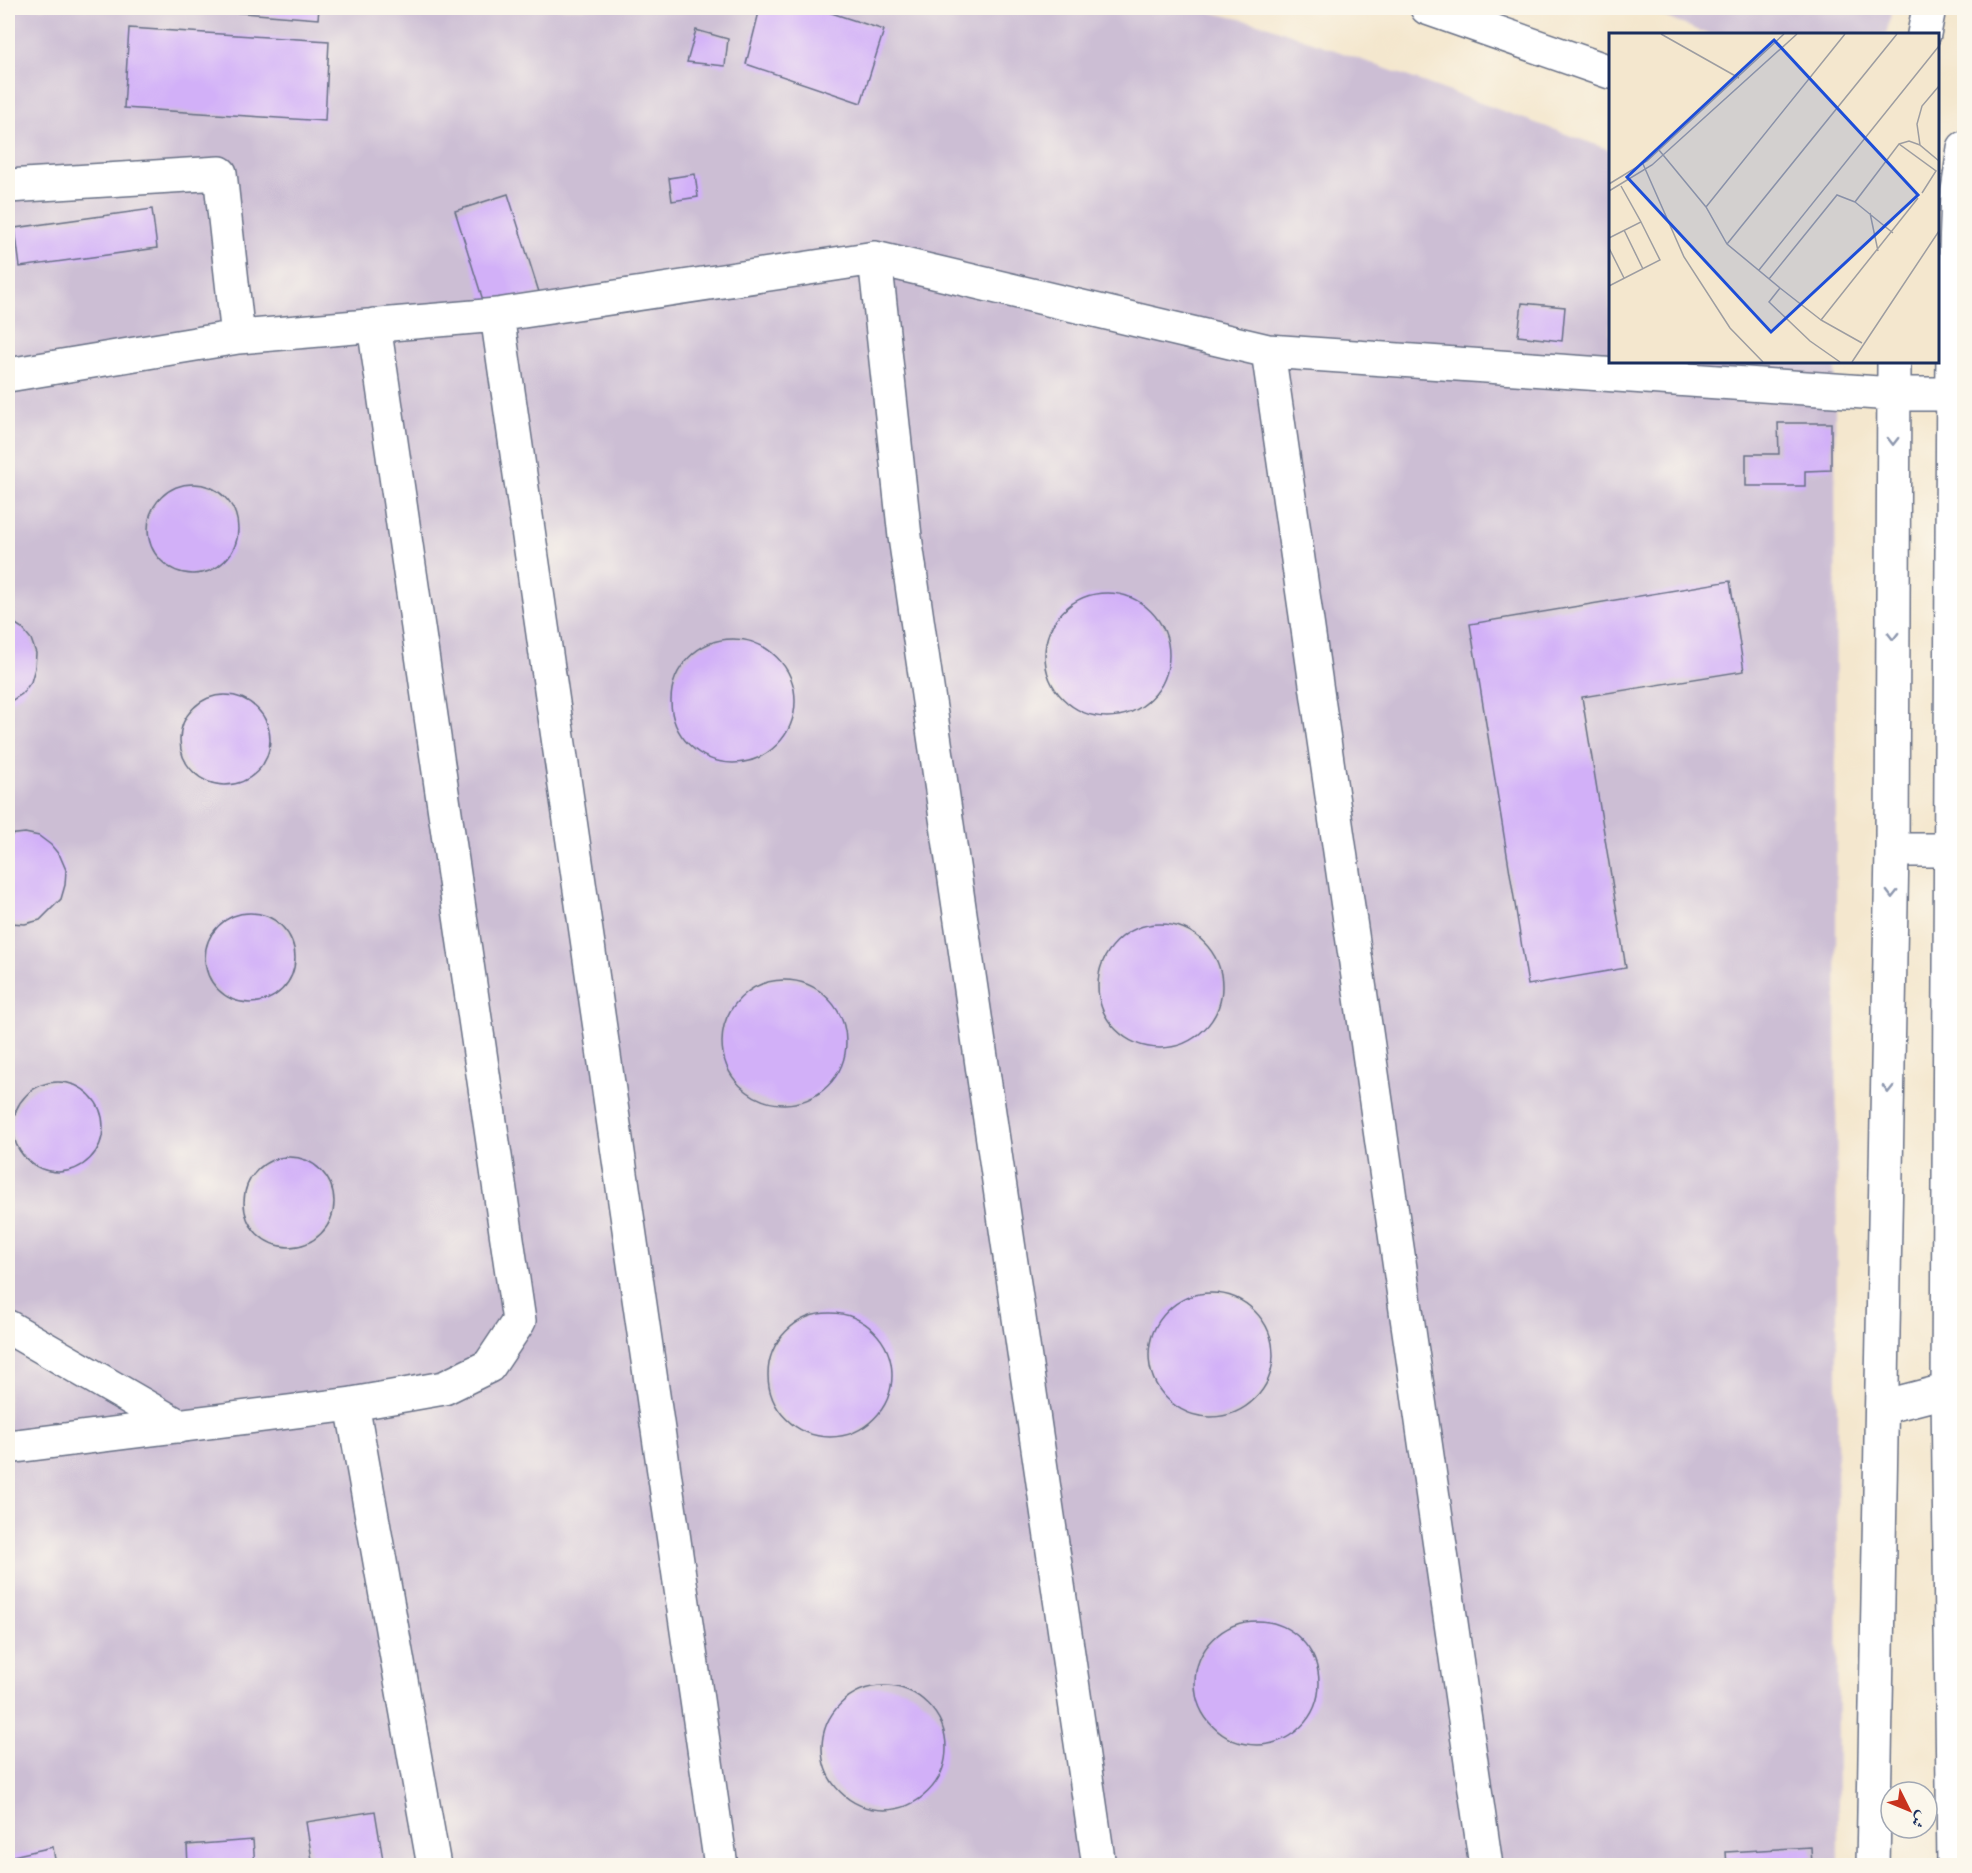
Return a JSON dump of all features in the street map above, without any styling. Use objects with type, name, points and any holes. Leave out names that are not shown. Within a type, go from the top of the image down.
[{"type":"street","points":[[1427,8],[1609,71]]},
{"type":"street","points":[[1924,33],[1929,8]]},
{"type":"street","points":[[1954,1866],[1956,1389],[1950,850],[1953,394],[1948,188],[1965,148]]},
{"type":"street","points":[[8,186],[220,173],[238,337]]},
{"type":"street","points":[[8,375],[238,337],[497,315],[875,258],[1268,351],[1893,394],[1953,394]]},
{"type":"street","points":[[875,258],[907,549],[1100,1866]]},
{"type":"street","points":[[497,315],[721,1866]]},
{"type":"street","points":[[8,1448],[352,1404],[444,1388],[489,1366],[519,1321],[374,325]]},
{"type":"street","points":[[1268,351],[1486,1866]]},
{"type":"street","points":[[1873,1866],[1892,849],[1893,363]]},
{"type":"street","points":[[1892,849],[1950,850]]},
{"type":"street","points":[[8,1327],[179,1426]]},
{"type":"street","points":[[1883,1407],[1956,1389]]},
{"type":"street","points":[[352,1404],[434,1866]]},
{"type":"shaded area","points":[[8,8],[1192,8],[1266,25],[1609,150],[1609,363],[1835,363],[1838,1865],[8,1866]]},
{"type":"shaded area","points":[[1641,8],[1893,8],[1886,33],[1705,33]]},
{"type":"building","points":[[232,8],[319,8],[318,19],[232,12]]},
{"type":"building","points":[[760,8],[816,8],[884,30],[861,103],[746,64]]},
{"type":"building","points":[[129,28],[329,41],[325,121],[124,108]]},
{"type":"building","points":[[696,30],[728,39],[725,66],[687,62]]},
{"type":"building","points":[[695,174],[698,197],[672,201],[669,178]]},
{"type":"building","points":[[508,194],[539,292],[486,310],[455,211]]},
{"type":"building","points":[[152,209],[157,248],[20,267],[15,228]]},
{"type":"building","points":[[1522,303],[1565,307],[1562,341],[1518,336]]},
{"type":"building","points":[[1778,423],[1831,423],[1831,470],[1805,471],[1805,486],[1746,486],[1746,454],[1779,454]]},
{"type":"building","points":[[193,484],[210,487],[225,497],[235,512],[238,529],[235,546],[225,561],[210,571],[193,574],[176,571],[161,561],[151,546],[148,529],[151,512],[161,497],[176,487]]},
{"type":"building","points":[[1730,581],[1744,671],[1582,697],[1626,968],[1528,985],[1470,624]]},
{"type":"building","points":[[1107,593],[1131,598],[1151,611],[1164,631],[1169,655],[1164,679],[1151,699],[1131,712],[1107,717],[1083,712],[1063,699],[1050,679],[1045,655],[1050,631],[1063,611],[1083,598]]},
{"type":"building","points":[[8,619],[22,628],[31,639],[36,653],[31,682],[22,694],[8,703]]},
{"type":"building","points":[[733,639],[757,644],[777,657],[790,677],[795,701],[790,725],[777,745],[757,758],[733,763],[709,758],[689,745],[676,725],[671,701],[676,677],[689,657],[709,644]]},
{"type":"building","points":[[225,695],[242,698],[257,708],[267,723],[270,740],[267,757],[257,772],[242,782],[225,785],[208,782],[193,772],[183,757],[180,740],[183,723],[193,708],[208,698]]},
{"type":"building","points":[[25,833],[39,836],[60,856],[66,870],[65,885],[61,899],[40,920],[25,924],[10,923],[8,922],[8,835]]},
{"type":"building","points":[[250,913],[267,916],[282,926],[292,941],[295,958],[292,975],[282,990],[267,1000],[250,1003],[233,1000],[218,990],[208,975],[205,958],[208,941],[218,926],[233,916]]},
{"type":"building","points":[[1160,924],[1184,929],[1204,942],[1217,962],[1222,986],[1217,1010],[1204,1030],[1184,1043],[1160,1048],[1136,1043],[1116,1030],[1103,1010],[1098,986],[1103,962],[1116,942],[1136,929]]},
{"type":"building","points":[[784,980],[808,985],[828,998],[841,1018],[846,1042],[841,1066],[828,1086],[808,1099],[784,1104],[760,1099],[740,1086],[727,1066],[722,1042],[727,1018],[740,998],[760,985]]},
{"type":"building","points":[[58,1082],[75,1085],[90,1095],[100,1110],[103,1127],[100,1144],[90,1159],[75,1169],[58,1172],[41,1169],[26,1159],[16,1144],[13,1127],[16,1110],[26,1095],[41,1085]]},
{"type":"building","points":[[289,1157],[306,1160],[321,1170],[331,1185],[334,1202],[331,1219],[321,1234],[306,1244],[289,1247],[272,1244],[257,1234],[247,1219],[244,1202],[247,1185],[257,1170],[272,1160]]},
{"type":"building","points":[[1211,1293],[1235,1298],[1255,1311],[1268,1331],[1273,1355],[1268,1379],[1255,1399],[1235,1412],[1211,1417],[1187,1412],[1167,1399],[1154,1379],[1149,1355],[1154,1331],[1167,1311],[1187,1298]]},
{"type":"building","points":[[830,1313],[854,1318],[874,1331],[887,1351],[892,1375],[887,1399],[874,1419],[854,1432],[830,1437],[806,1432],[786,1419],[773,1399],[768,1375],[773,1351],[786,1331],[806,1318]]},
{"type":"building","points":[[1257,1621],[1281,1626],[1301,1639],[1314,1659],[1319,1683],[1314,1707],[1301,1727],[1281,1740],[1257,1745],[1233,1740],[1213,1727],[1200,1707],[1195,1683],[1200,1659],[1213,1639],[1233,1626]]},
{"type":"building","points":[[884,1686],[908,1691],[928,1704],[941,1724],[946,1748],[941,1772],[928,1792],[908,1805],[884,1810],[860,1805],[840,1792],[827,1772],[822,1748],[827,1724],[840,1704],[860,1691]]},
{"type":"building","points":[[375,1811],[384,1866],[313,1866],[306,1822]]},
{"type":"building","points":[[253,1840],[255,1866],[188,1866],[187,1845]]},
{"type":"building","points":[[53,1847],[56,1866],[8,1866],[8,1857]]},
{"type":"building","points":[[1811,1847],[1812,1866],[1727,1866],[1726,1852]]}]
